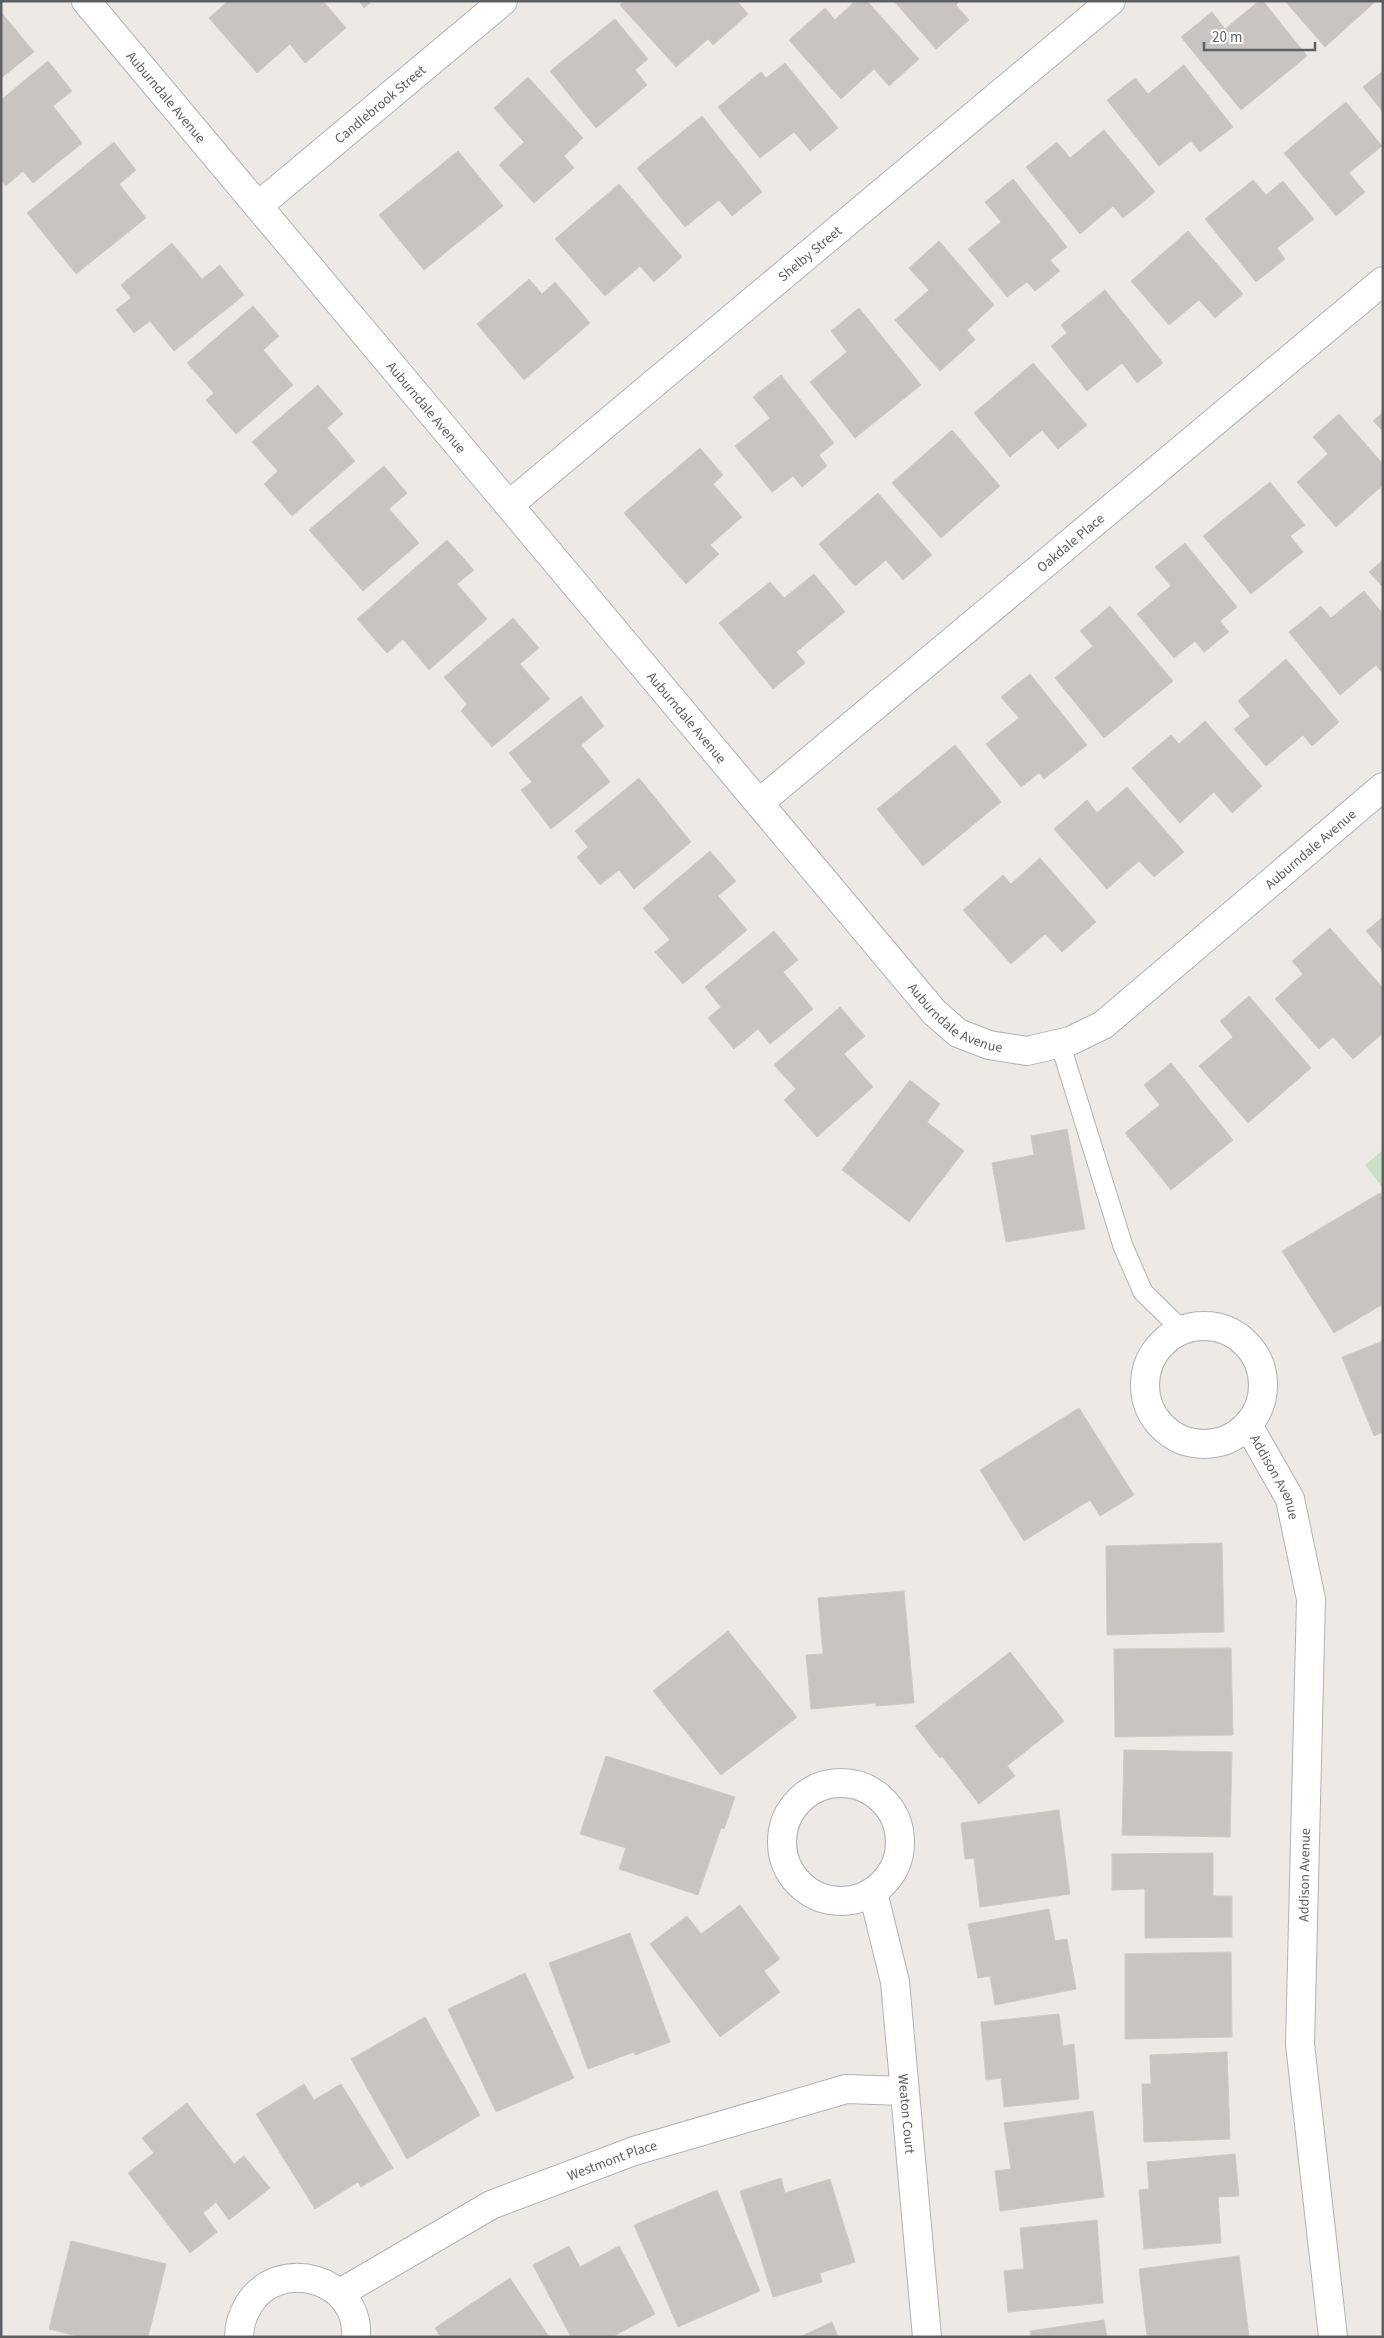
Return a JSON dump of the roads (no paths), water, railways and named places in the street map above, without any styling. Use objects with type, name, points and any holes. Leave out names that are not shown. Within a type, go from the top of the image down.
[{"type":"street","name":"Auburndale Avenue","points":[[86,1],[934,1012],[958,1033],[989,1045],[1027,1051],[1070,1041],[1103,1025],[1383,786]]},
{"type":"street","name":"Candlebrook Street","points":[[258,206],[503,1]]},
{"type":"street","name":"Shelby Street","points":[[508,505],[1111,1]]},
{"type":"street","name":"Oakdale Place","points":[[759,803],[1383,281]]},
{"type":"street","name":"Addison Avenue","points":[[1202,1326],[1221,1329],[1240,1338],[1253,1352],[1262,1369],[1263,1389],[1259,1409],[1248,1425],[1233,1437],[1215,1443],[1196,1444],[1177,1438],[1162,1427],[1151,1411],[1146,1392],[1146,1373],[1154,1355],[1166,1340],[1183,1331],[1202,1326]]},
{"type":"street","name":"Addison Avenue","points":[[1248,1425],[1290,1499],[1311,1599],[1300,2044],[1333,2337]]},
{"type":"street","points":[[849,1784],[869,1790],[886,1802],[896,1820],[900,1839],[898,1860],[888,1879],[873,1892],[856,1900],[837,1901],[819,1897],[804,1888],[791,1874],[784,1857],[782,1839],[786,1820],[796,1804],[810,1793],[829,1785],[849,1784]]},
{"type":"street","name":"Weaton Court","points":[[873,1892],[895,1982],[926,2337]]},
{"type":"street","name":"Westmont Place","points":[[340,2293],[491,2205],[634,2151],[846,2089],[904,2091]]},
{"type":"street","points":[[240,2337],[244,2313],[254,2296],[268,2284],[286,2278],[306,2277],[324,2282],[340,2293],[351,2309],[357,2328],[356,2337]]},
{"type":"lane","points":[[1060,1043],[1123,1246],[1143,1292],[1183,1331]]}]
